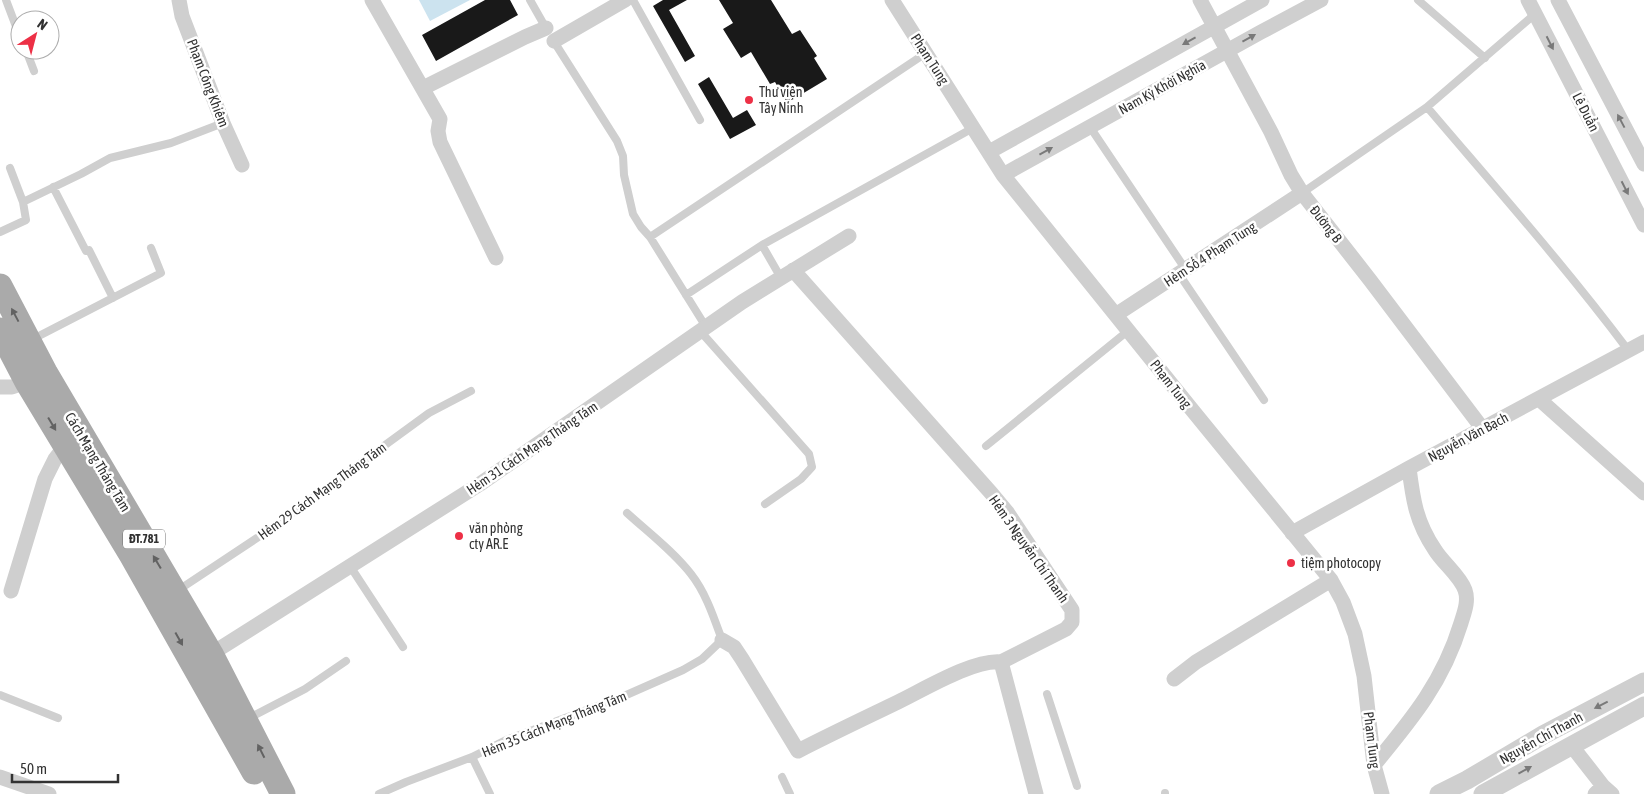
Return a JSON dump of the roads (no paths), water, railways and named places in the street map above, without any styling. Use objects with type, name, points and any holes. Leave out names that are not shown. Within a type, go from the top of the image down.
[{"type":"main road","name":"Cách Mạng Tháng Tám","points":[[0,286],[29,342],[36,377]]},
{"type":"main road","name":"Cách Mạng Tháng Tám","points":[[0,330],[36,377],[167,598],[266,794]]},
{"type":"main road","name":"Cách Mạng Tháng Tám","points":[[167,598],[211,654],[283,794]]},
{"type":"street","name":"Phạm Công Khiêm","points":[[179,0],[182,16],[223,123],[242,165]]},
{"type":"street","points":[[372,0],[440,120],[438,132],[440,142],[496,258]]},
{"type":"street","points":[[423,88],[525,37],[550,35],[625,0]]},
{"type":"street","name":"Phạm Tung","points":[[892,0],[1003,175],[1331,580],[1343,602],[1355,634],[1364,676],[1374,765],[1382,794]]},
{"type":"street","name":"Đường B","points":[[1200,0],[1302,193],[1482,428]]},
{"type":"street","name":"Nam Kỳ Khởi Nghĩa","points":[[989,152],[1262,0]]},
{"type":"street","name":"Nam Kỳ Khởi Nghĩa","points":[[1003,175],[1321,0]]},
{"type":"street","name":"Lê Duẩn","points":[[1528,0],[1644,225]]},
{"type":"street","name":"Lê Duẩn","points":[[1558,0],[1644,164]]},
{"type":"street","name":"Hẻm Số 4 Phạm Tung","points":[[1117,314],[1302,193]]},
{"type":"street","name":"Hẻm 31 Cách Mạng Tháng Tám","points":[[211,654],[480,484],[787,274],[849,236]]},
{"type":"street","name":"Hẻm 3 Nguyễn Chí Thanh","points":[[787,274],[992,494],[1007,512],[1072,610],[1072,622],[1066,629],[1001,662]]},
{"type":"street","name":"Nguyễn Văn Bạch","points":[[1292,533],[1482,428],[1644,342]]},
{"type":"street","points":[[0,387],[12,387],[36,377]]},
{"type":"street","points":[[1539,399],[1644,493]]},
{"type":"street","points":[[11,591],[45,479],[55,460],[74,440]]},
{"type":"street","points":[[1374,765],[1408,723],[1435,684],[1455,642],[1467,603],[1465,590],[1435,551],[1420,525],[1413,503],[1409,468]]},
{"type":"street","points":[[1174,679],[1196,662],[1331,580]]},
{"type":"street","points":[[722,640],[734,647],[798,751],[944,679],[978,665],[1001,662],[1031,792]]},
{"type":"street","name":"Nguyễn Chí Thanh","points":[[1439,794],[1467,780],[1543,735],[1644,682]]},
{"type":"street","name":"Nguyễn Chí Thanh","points":[[1483,794],[1644,706]]},
{"type":"street","points":[[1571,745],[1603,791]]},
{"type":"street","points":[[0,777],[49,794]]},
{"type":"lane","points":[[542,0],[532,2],[550,35],[616,141],[623,156],[624,175],[633,214],[650,237],[686,295],[704,330],[809,454],[812,467],[802,479],[766,504]]},
{"type":"lane","points":[[634,0],[700,120]]},
{"type":"lane","points":[[1418,0],[1485,58]]},
{"type":"lane","points":[[1302,193],[1427,107],[1535,14]]},
{"type":"lane","points":[[650,237],[926,53]]},
{"type":"lane","points":[[30,60],[34,71]]},
{"type":"lane","points":[[1427,107],[1538,237],[1628,350]]},
{"type":"lane","points":[[22,202],[110,158],[171,143],[223,123]]},
{"type":"lane","points":[[1090,127],[1264,400]]},
{"type":"lane","points":[[686,295],[762,245],[973,128]]},
{"type":"lane","points":[[0,232],[26,220],[10,168]]},
{"type":"lane","points":[[53,187],[86,251],[89,250],[113,298]]},
{"type":"lane","points":[[762,245],[787,274]]},
{"type":"lane","points":[[29,342],[161,273],[151,248]]},
{"type":"lane","points":[[986,446],[1129,330]]},
{"type":"lane","name":"Hẻm 29 Cách Mạng Tháng Tám","points":[[167,598],[266,532],[429,413],[471,391]]},
{"type":"lane","points":[[627,513],[676,556],[692,574],[713,614],[722,640]]},
{"type":"lane","points":[[350,566],[403,647]]},
{"type":"lane","name":"Hẻm 35 Cách Mạng Tháng Tám","points":[[379,794],[472,757],[506,740],[624,696],[683,670],[702,659],[722,640]]},
{"type":"lane","points":[[245,720],[305,689],[346,660]]},
{"type":"lane","points":[[1047,694],[1077,786]]},
{"type":"lane","points":[[0,695],[58,718]]},
{"type":"lane","points":[[472,757],[490,794]]},
{"type":"lane","points":[[782,777],[790,794]]},
{"type":"water","points":[[419,0],[470,0],[430,21]]},
{"type":"place","name":"Thư viện Tây Ninh","points":[[749,100]]},
{"type":"place","name":"văn phòng cty AR.E","points":[[459,536]]},
{"type":"place","name":"tiệm photocopy","points":[[1291,563]]}]
